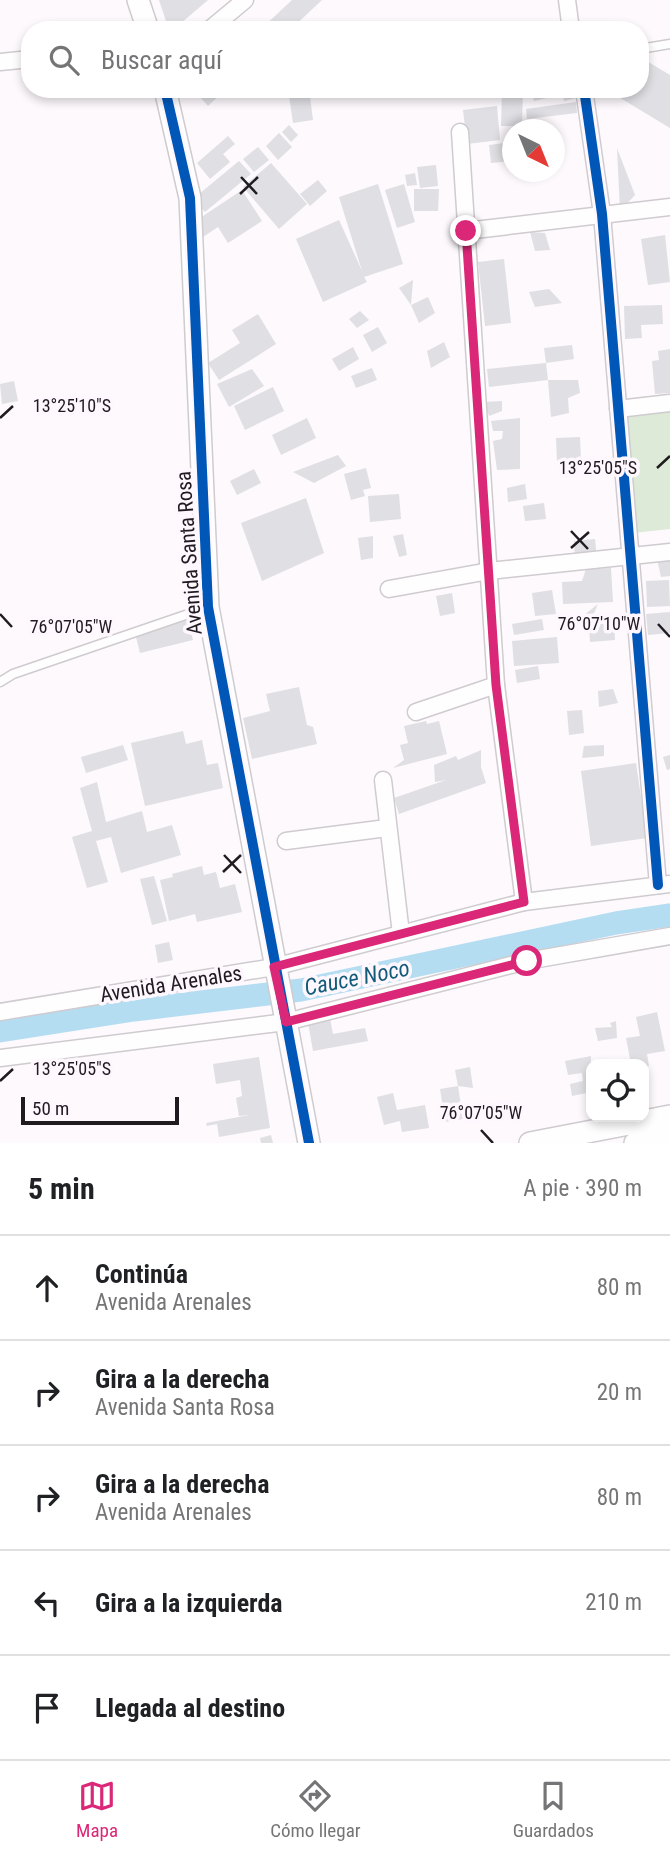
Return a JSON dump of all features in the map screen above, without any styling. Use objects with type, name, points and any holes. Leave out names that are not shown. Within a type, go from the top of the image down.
[{"type":"street","points":[[138,0],[145,21]]},
{"type":"street","points":[[220,21],[246,0]]},
{"type":"street","points":[[567,0],[570,21]]},
{"type":"street","points":[[0,62],[21,60]]},
{"type":"street","name":"Avenida Santa Rosa","points":[[167,98],[190,198],[208,607],[309,1143]]},
{"type":"street","points":[[585,98],[602,214],[664,884]]},
{"type":"street","points":[[460,132],[496,685],[524,902]]},
{"type":"street","points":[[466,231],[670,207]]},
{"type":"street","points":[[618,409],[670,403]]},
{"type":"street","points":[[389,589],[489,571],[670,552]]},
{"type":"street","points":[[416,712],[496,685]]},
{"type":"street","points":[[383,780],[401,934]]},
{"type":"street","points":[[286,841],[387,828]]},
{"type":"street","name":"Avenida Arenales","points":[[0,1013],[275,972],[401,934],[524,902],[664,884]]},
{"type":"street","points":[[0,1058],[285,1016],[527,961],[670,936]]},
{"type":"street","points":[[530,1143],[670,1116]]},
{"type":"street","points":[[635,1143],[670,1136]]},
{"type":"lane","points":[[649,48],[670,44]]},
{"type":"lane","points":[[0,682],[13,674],[208,607]]},
{"type":"green space","points":[[670,409],[670,529],[633,533],[622,413]]},
{"type":"building","points":[[159,0],[208,0],[184,21],[166,21]]},
{"type":"building","points":[[292,0],[322,0],[300,21],[270,21]]},
{"type":"building","points":[[649,62],[670,75],[670,128],[620,98],[649,98]]},
{"type":"building","points":[[201,98],[216,98],[208,106]]},
{"type":"building","points":[[289,98],[310,98],[313,120],[293,123]]},
{"type":"building","points":[[502,98],[523,98],[522,119],[502,119],[502,126]]},
{"type":"building","points":[[576,102],[577,113],[527,119],[526,109]]},
{"type":"building","points":[[497,106],[500,140],[467,144],[463,110]]},
{"type":"building","points":[[289,125],[298,135],[291,142],[282,132]]},
{"type":"building","points":[[279,133],[292,147],[278,160],[266,146]]},
{"type":"building","points":[[228,136],[235,144],[223,154],[230,162],[210,179],[197,163]]},
{"type":"building","points":[[502,143],[502,162],[491,163],[489,145]]},
{"type":"building","points":[[258,147],[269,160],[254,172],[243,159]]},
{"type":"building","points":[[617,148],[635,195],[620,211]]},
{"type":"building","points":[[239,161],[251,174],[205,212],[193,199]]},
{"type":"building","points":[[271,163],[307,204],[279,229],[243,187]]},
{"type":"building","points":[[436,165],[438,186],[420,188],[417,167]]},
{"type":"building","points":[[415,173],[417,185],[407,186],[405,175]]},
{"type":"building","points":[[318,180],[327,191],[310,206],[300,194]]},
{"type":"building","points":[[378,184],[403,264],[364,277],[367,282],[323,302],[296,239],[339,220],[362,271],[339,197]]},
{"type":"building","points":[[404,184],[415,222],[397,228],[385,190]]},
{"type":"building","points":[[414,189],[439,189],[438,211],[414,211]]},
{"type":"building","points":[[242,190],[262,221],[228,243],[218,227],[203,237],[194,222]]},
{"type":"building","points":[[530,232],[545,233],[550,250],[535,251]]},
{"type":"building","points":[[665,235],[670,282],[648,285],[641,239]]},
{"type":"building","points":[[504,259],[511,323],[485,326],[478,262]]},
{"type":"building","points":[[413,280],[411,305],[399,288]]},
{"type":"building","points":[[549,289],[562,303],[535,307],[529,292]]},
{"type":"building","points":[[428,297],[435,313],[419,323],[411,305]]},
{"type":"building","points":[[662,305],[663,324],[641,325],[642,338],[625,339],[624,306]]},
{"type":"building","points":[[360,311],[369,320],[357,328],[349,319]]},
{"type":"building","points":[[258,314],[276,344],[219,380],[208,363],[240,343],[232,330]]},
{"type":"building","points":[[378,327],[387,343],[372,352],[363,335]]},
{"type":"building","points":[[444,342],[450,357],[431,368],[427,351]]},
{"type":"building","points":[[572,345],[574,359],[546,363],[544,348]]},
{"type":"building","points":[[353,347],[359,359],[339,371],[332,359]]},
{"type":"building","points":[[670,349],[670,393],[655,394],[652,361],[659,360],[658,351]]},
{"type":"building","points":[[546,363],[548,380],[489,387],[487,369]]},
{"type":"building","points":[[372,368],[377,380],[356,388],[351,376]]},
{"type":"building","points":[[252,369],[264,386],[229,407],[217,384]]},
{"type":"building","points":[[548,380],[578,380],[580,393],[568,398],[569,413],[551,417]]},
{"type":"building","points":[[14,381],[18,401],[2,404],[0,384]]},
{"type":"building","points":[[273,387],[284,411],[245,430],[234,406]]},
{"type":"building","points":[[502,401],[502,411],[489,416],[484,402]]},
{"type":"building","points":[[307,418],[316,438],[281,455],[272,435]]},
{"type":"building","points":[[520,418],[520,469],[497,470],[493,441],[502,439],[503,431],[493,431],[491,421]]},
{"type":"building","points":[[580,437],[581,460],[557,461],[556,438]]},
{"type":"building","points":[[338,455],[346,466],[314,483],[293,472]]},
{"type":"building","points":[[366,468],[371,488],[363,490],[365,496],[351,500],[344,474]]},
{"type":"building","points":[[254,469],[261,483],[237,495],[230,481]]},
{"type":"building","points":[[525,484],[527,499],[508,502],[507,488]]},
{"type":"building","points":[[399,494],[401,519],[370,522],[368,496]]},
{"type":"building","points":[[306,498],[324,553],[262,581],[241,523]]},
{"type":"building","points":[[544,503],[546,519],[525,521],[523,506]]},
{"type":"building","points":[[403,534],[407,555],[399,557],[393,536]]},
{"type":"building","points":[[373,536],[373,558],[361,560],[358,538]]},
{"type":"building","points":[[595,539],[597,560],[575,561],[574,541]]},
{"type":"building","points":[[670,557],[670,576],[661,577],[657,559]]},
{"type":"building","points":[[611,568],[613,602],[563,604],[562,582],[582,581],[586,569]]},
{"type":"building","points":[[669,580],[670,606],[647,607],[646,581]]},
{"type":"building","points":[[552,590],[556,614],[535,616],[532,593]]},
{"type":"building","points":[[452,593],[455,613],[440,616],[436,596]]},
{"type":"building","points":[[598,604],[589,625],[575,622]]},
{"type":"building","points":[[670,612],[670,633],[648,635],[646,614]]},
{"type":"building","points":[[542,619],[544,630],[514,635],[512,624]]},
{"type":"building","points":[[188,620],[193,640],[140,653],[135,633]]},
{"type":"building","points":[[614,622],[615,640],[590,642],[589,625]]},
{"type":"building","points":[[557,637],[559,663],[514,666],[512,641]]},
{"type":"building","points":[[538,666],[540,679],[517,683],[515,670]]},
{"type":"building","points":[[299,687],[307,725],[313,727],[317,744],[252,759],[243,718],[270,711],[266,694]]},
{"type":"building","points":[[613,689],[618,703],[599,707],[598,691]]},
{"type":"building","points":[[582,710],[584,733],[569,735],[567,711]]},
{"type":"building","points":[[426,721],[427,724],[439,721],[447,754],[393,768],[404,760],[400,745],[408,743],[404,726]]},
{"type":"building","points":[[183,731],[186,744],[202,740],[207,765],[218,763],[223,788],[145,806],[131,743]]},
{"type":"building","points":[[123,745],[128,760],[86,773],[81,757]]},
{"type":"building","points":[[604,745],[604,756],[582,758],[584,746]]},
{"type":"building","points":[[481,750],[481,767],[486,783],[399,814],[394,798],[446,780],[435,782],[434,765],[456,756],[458,760]]},
{"type":"building","points":[[670,755],[670,769],[667,770],[663,757]]},
{"type":"building","points":[[636,763],[647,838],[591,846],[581,771]]},
{"type":"building","points":[[97,782],[106,822],[142,811],[147,832],[172,825],[181,855],[121,873],[111,837],[96,841],[108,882],[87,888],[72,837],[92,831],[80,788]]},
{"type":"building","points":[[202,866],[204,875],[216,872],[220,888],[235,884],[242,912],[197,922],[195,914],[169,921],[160,880]]},
{"type":"building","points":[[154,876],[167,921],[152,925],[140,879]]},
{"type":"building","points":[[169,942],[173,960],[158,963],[155,945]]},
{"type":"building","points":[[657,1012],[665,1051],[647,1054],[648,1059],[630,1059],[626,1038],[640,1036],[636,1017]]},
{"type":"building","points":[[329,1013],[333,1034],[365,1028],[368,1041],[313,1051],[307,1017]]},
{"type":"building","points":[[616,1021],[617,1038],[598,1041],[595,1028],[612,1027],[610,1023]]},
{"type":"building","points":[[591,1056],[591,1059],[586,1059],[586,1093],[572,1096],[570,1084],[583,1081],[582,1073],[568,1075],[565,1061]]},
{"type":"building","points":[[259,1057],[270,1128],[219,1137],[217,1124],[207,1126],[206,1123],[250,1115],[239,1116],[236,1098],[242,1096],[240,1080],[216,1084],[213,1064]]},
{"type":"building","points":[[470,1067],[473,1088],[458,1086],[455,1070]]},
{"type":"building","points":[[458,1086],[463,1119],[445,1122],[440,1089]]},
{"type":"building","points":[[393,1093],[397,1110],[425,1105],[429,1128],[402,1132],[400,1121],[384,1125],[377,1097]]},
{"type":"building","points":[[271,1135],[273,1143],[261,1143],[260,1138]]},
{"type":"waterway","name":"Cauce Noco","points":[[0,1031],[134,1010],[301,990],[616,923],[670,915]]},
{"type":"cycle path","points":[[167,98],[190,198],[208,607],[309,1143]]},
{"type":"cycle path","points":[[585,98],[602,214],[658,885]]},
{"type":"route","points":[[466,231],[496,685],[524,902],[274,967],[286,1022],[527,961]]}]
